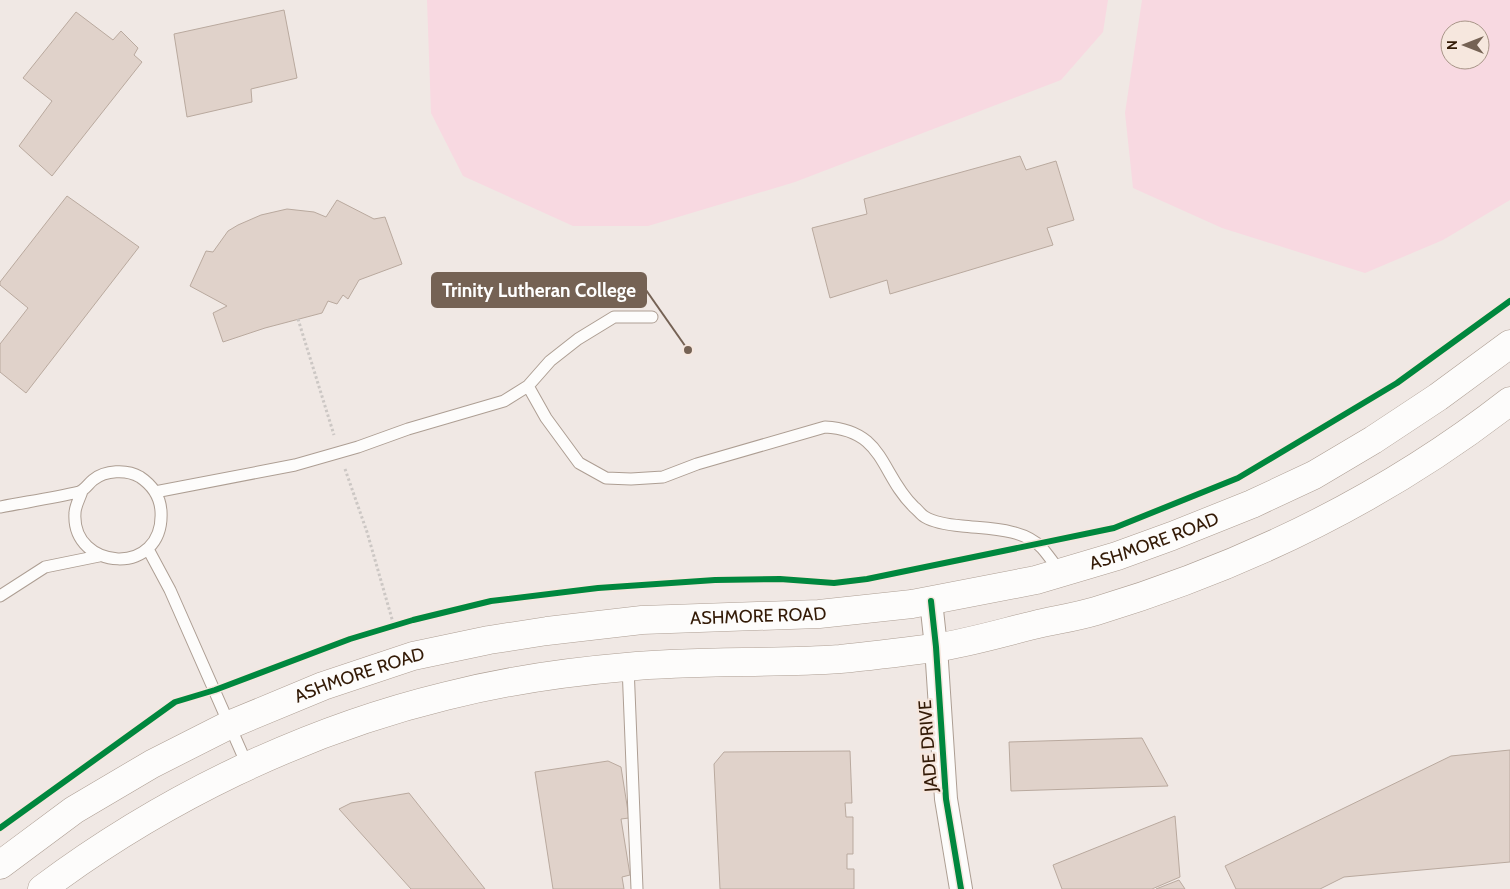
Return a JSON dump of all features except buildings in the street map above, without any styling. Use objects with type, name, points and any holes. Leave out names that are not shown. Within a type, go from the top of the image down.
[{"type":"main road","name":"ASHMORE ROAD","points":[[0,865],[74,810],[152,764],[230,725],[315,689],[413,656],[489,640],[642,620],[819,614],[931,601],[1036,580],[1172,536],[1252,504],[1314,475],[1373,440],[1438,397],[1510,344]]},
{"type":"main road","points":[[42,889],[128,830],[206,786],[310,740],[360,722],[445,696],[488,686],[628,666],[841,658],[936,647],[991,637],[1092,612],[1175,585],[1297,534],[1373,494],[1445,449],[1510,401]]},
{"type":"street","name":"JADE DRIVE","points":[[931,601],[936,647],[946,799],[962,889]]},
{"type":"lane","points":[[155,492],[295,465],[504,401],[528,386],[550,361],[578,339],[614,317],[652,317]]},
{"type":"lane","points":[[528,386],[546,418],[579,463],[606,478],[663,477],[697,464],[825,427],[841,428],[865,439],[880,454],[906,499],[926,517],[950,525],[1007,531],[1028,537],[1042,548],[1061,573]]},
{"type":"lane","points":[[117,471],[138,476],[150,485],[161,502],[162,525],[156,539],[148,549],[130,559],[114,560],[99,556],[82,540],[76,528],[75,512],[82,491],[93,480],[102,475],[117,471]]},
{"type":"lane","points":[[0,506],[82,491]]},
{"type":"lane","points":[[148,549],[170,590],[248,767]]},
{"type":"lane","points":[[0,596],[45,567],[99,556]]},
{"type":"lane","points":[[628,666],[637,889]]},
{"type":"path","points":[[298,319],[322,402],[367,532],[394,626]]},
{"type":"path","points":[[386,628],[404,623]]},
{"type":"shaded area","points":[[427,0],[1108,0],[1103,32],[1061,80],[795,182],[648,226],[573,226],[463,176],[431,113]]},
{"type":"shaded area","points":[[1142,0],[1510,0],[1510,200],[1443,240],[1365,273],[1222,228],[1133,188],[1125,113]]},
{"type":"cycle path","points":[[0,828],[175,702],[215,690],[350,639],[413,620],[491,601],[598,588],[715,580],[780,579],[834,583],[867,579],[1114,528],[1238,478],[1397,383],[1510,301]]},
{"type":"cycle path","points":[[931,601],[936,647],[946,799],[961,889]]},
{"type":"place","name":"Trinity Lutheran College","points":[[688,350]]}]
